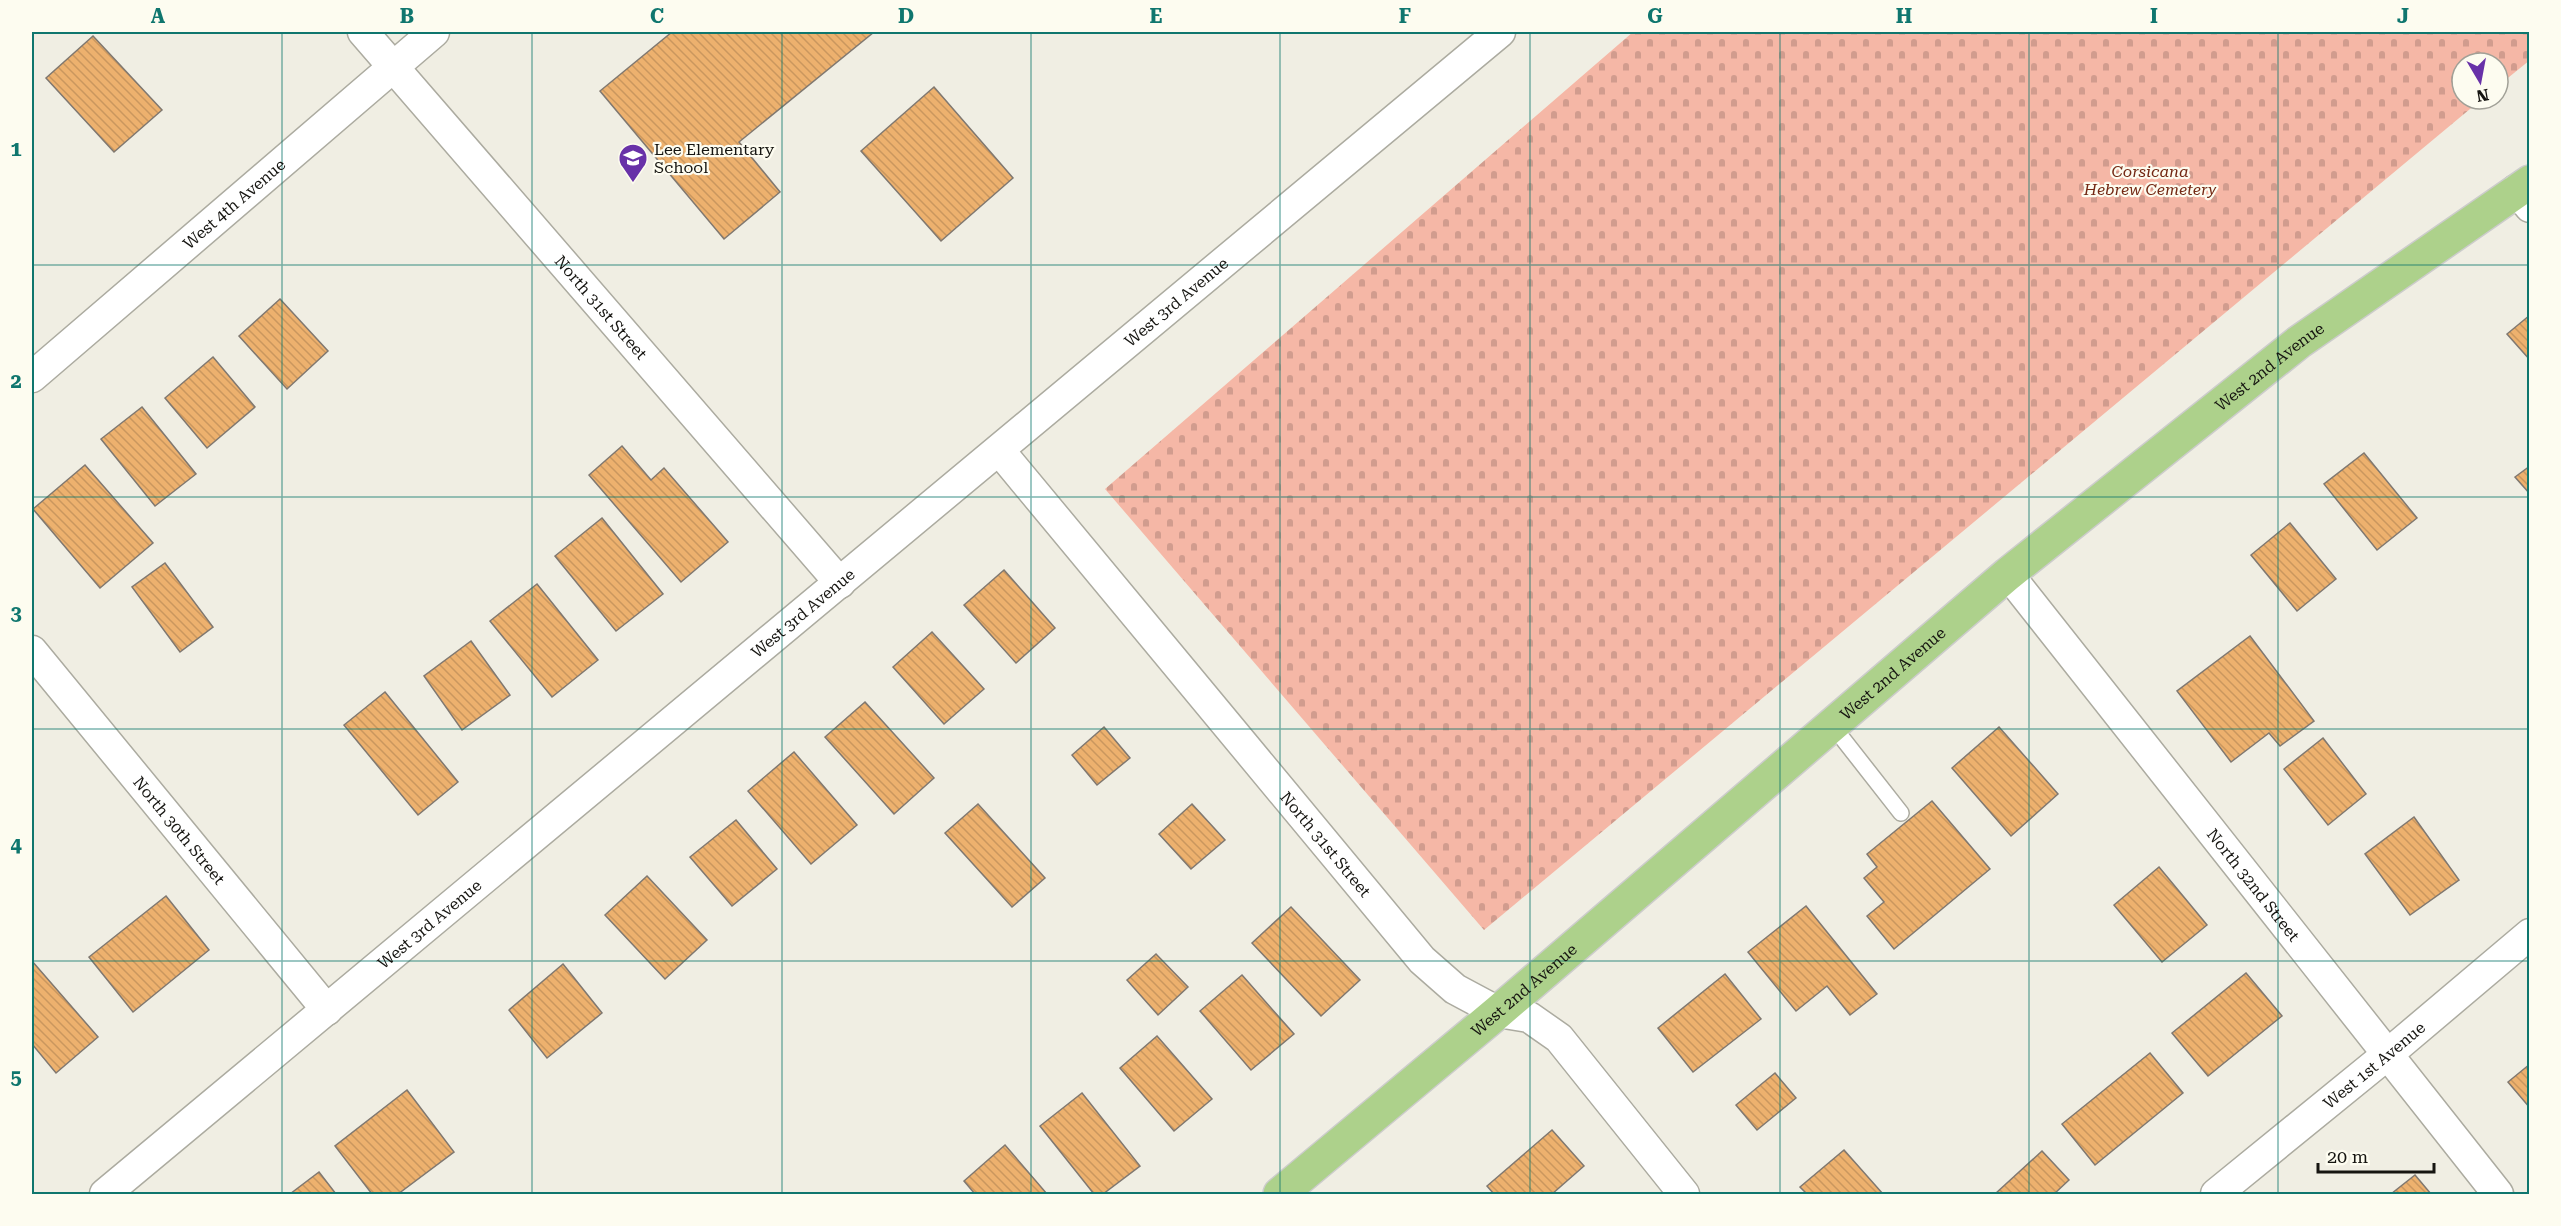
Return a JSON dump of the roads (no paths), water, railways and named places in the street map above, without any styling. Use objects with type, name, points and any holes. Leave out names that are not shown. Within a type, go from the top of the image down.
[{"type":"main road","name":"West 2nd Avenue","points":[[1280,1194],[1498,1012],[2008,574],[2168,444],[2300,342],[2525,193]]},
{"type":"street","name":"North 31st Street","points":[[363,32],[394,65],[840,583]]},
{"type":"street","name":"West 4th Avenue","points":[[32,377],[434,32]]},
{"type":"street","name":"West 3rd Avenue","points":[[105,1194],[1500,32]]},
{"type":"street","name":"North 31st Street","points":[[999,450],[1422,960],[1455,988],[1498,1012],[1529,1017],[1559,1038],[1684,1194]]},
{"type":"street","name":"North 32nd Street","points":[[2008,574],[2498,1194]]},
{"type":"street","name":"North 30th Street","points":[[32,651],[327,1010]]},
{"type":"street","name":"West 1st Avenue","points":[[2216,1194],[2388,1054],[2529,934]]},
{"type":"lane","points":[[1832,725],[1901,813]]},
{"type":"place","name":"Lee Elementary School","points":[[633,184]]},
{"type":"park label","name":"Corsicana Hebrew Cemetery","points":[[2150,180]]}]
